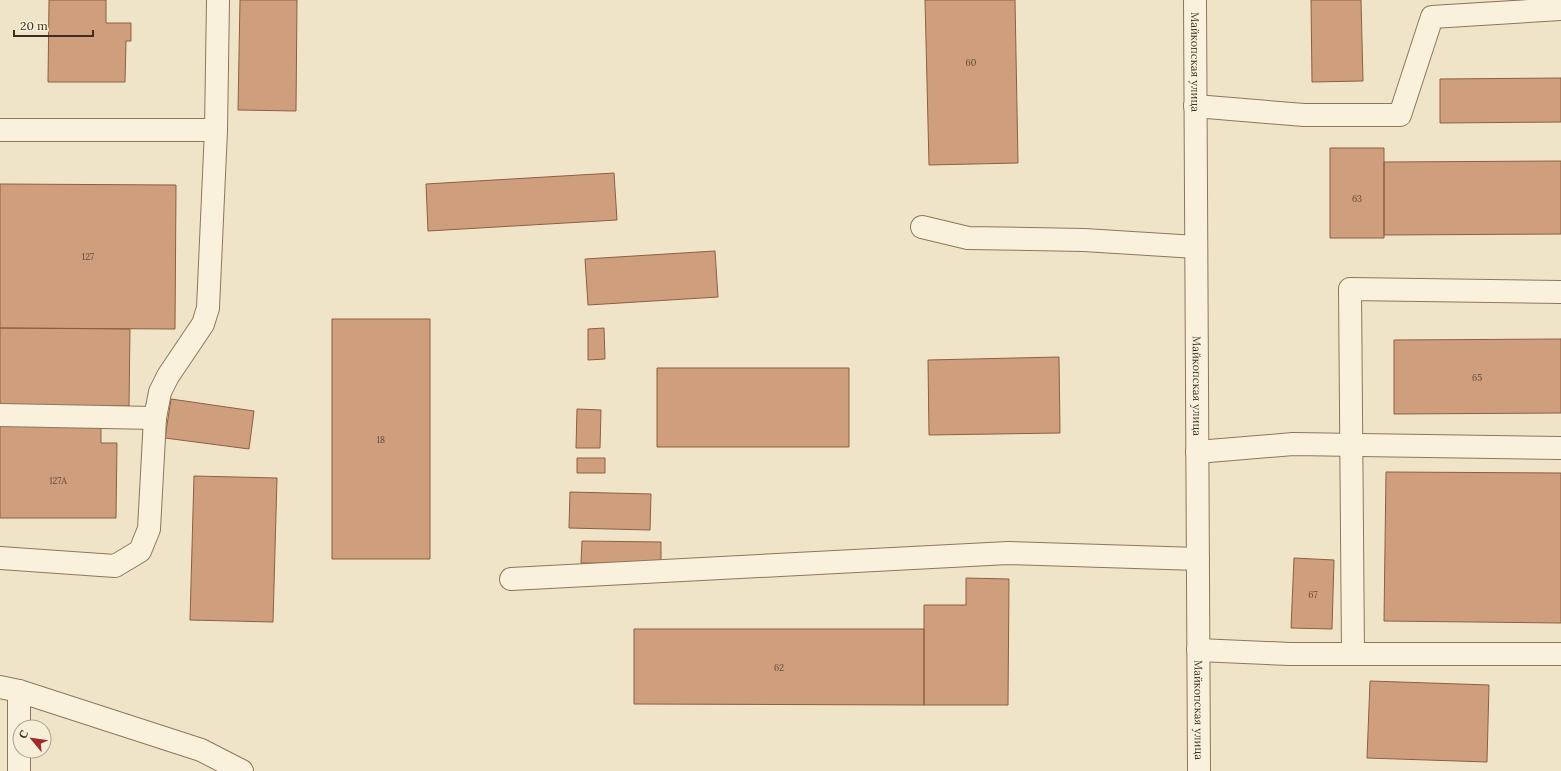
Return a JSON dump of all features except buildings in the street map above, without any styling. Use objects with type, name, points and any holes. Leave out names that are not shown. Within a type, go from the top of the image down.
[{"type":"street","points":[[0,558],[115,566],[140,550],[149,529],[155,418],[160,392],[168,376],[203,324],[208,308],[216,130],[218,0]]},
{"type":"street","name":"Майкопская улица","points":[[1195,0],[1199,771]]},
{"type":"street","points":[[1195,106],[1304,115],[1400,115],[1432,17],[1561,9]]},
{"type":"street","points":[[0,130],[216,130]]},
{"type":"street","points":[[922,227],[968,238],[1084,240],[1196,247]]},
{"type":"street","points":[[1353,654],[1350,288],[1561,292]]},
{"type":"street","points":[[0,414],[155,418]]},
{"type":"street","points":[[1197,452],[1293,444],[1561,448]]},
{"type":"street","points":[[511,579],[1008,553],[1198,559]]},
{"type":"street","points":[[1198,650],[1290,654],[1561,654]]},
{"type":"street","points":[[19,771],[10,689],[200,750],[242,771]]}]
